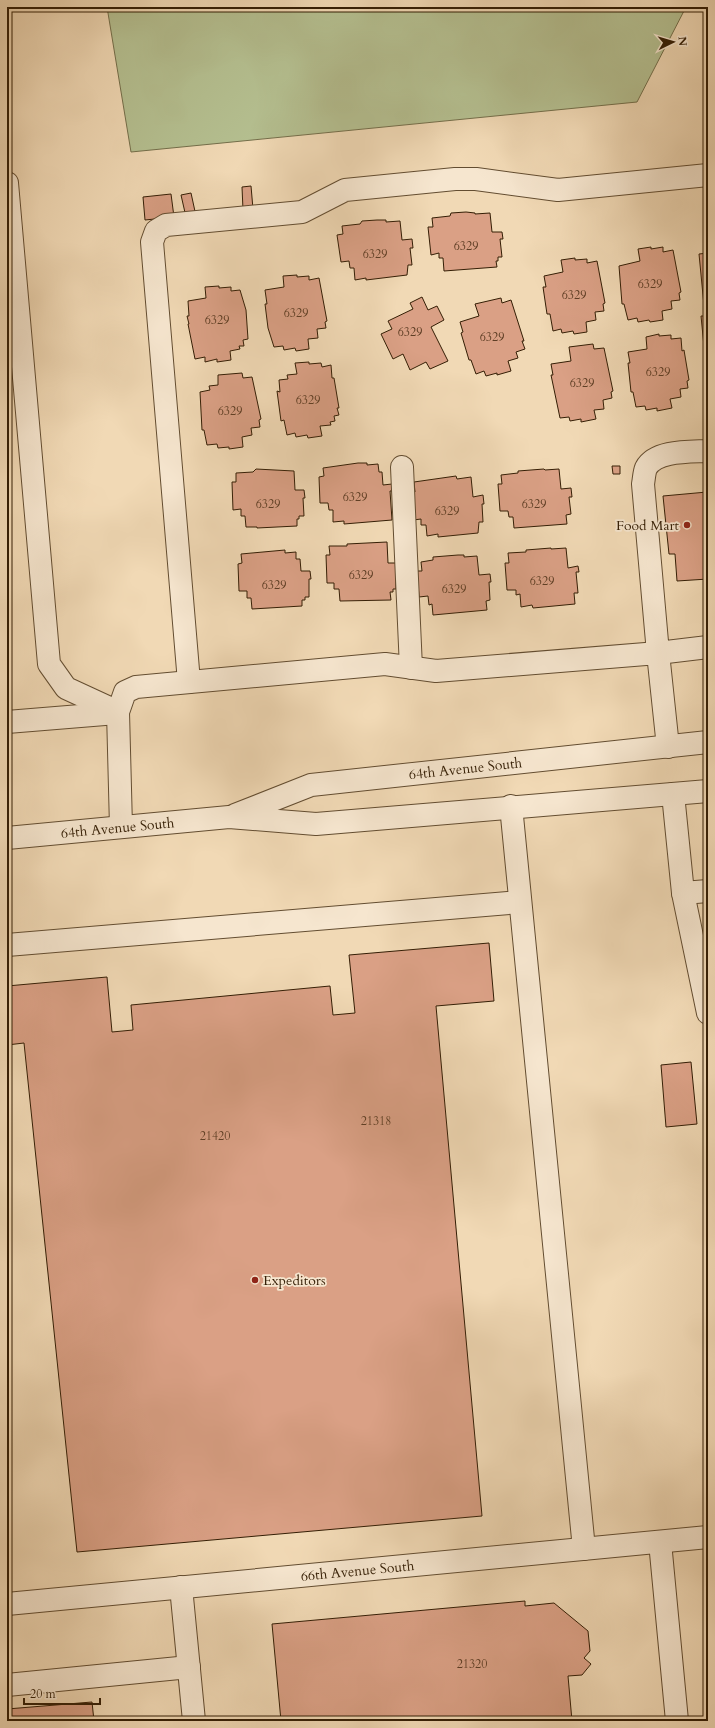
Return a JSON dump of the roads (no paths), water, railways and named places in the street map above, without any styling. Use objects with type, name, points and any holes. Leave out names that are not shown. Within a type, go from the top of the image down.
[{"type":"street","points":[[189,682],[152,242],[156,231],[166,225],[302,212],[345,190],[455,179],[476,179],[558,190],[708,175]]},
{"type":"street","points":[[7,183],[49,664],[66,688],[118,712]]},
{"type":"street","points":[[668,747],[643,484],[646,468],[654,459],[663,455],[708,451]]},
{"type":"street","points":[[402,467],[411,668]]},
{"type":"street","points":[[121,827],[118,712],[125,692],[136,687],[385,664],[436,671],[658,653],[708,647]]},
{"type":"street","points":[[7,722],[118,712]]},
{"type":"street","name":"64th Avenue South","points":[[229,817],[311,785],[708,742]]},
{"type":"street","name":"64th Avenue South","points":[[7,838],[229,817],[316,824],[511,806],[708,791]]},
{"type":"street","points":[[672,794],[683,893],[708,1012]]},
{"type":"street","points":[[511,806],[584,1549]]},
{"type":"street","points":[[683,893],[708,890]]},
{"type":"street","points":[[7,945],[520,902]]},
{"type":"street","name":"66th Avenue South","points":[[7,1604],[708,1537]]},
{"type":"street","points":[[660,1542],[676,1721]]},
{"type":"street","points":[[181,1587],[194,1721]]},
{"type":"street","points":[[7,1685],[189,1667]]},
{"type":"place","name":"Food Mart","points":[[687,525]]},
{"type":"place","name":"Expeditors","points":[[255,1280]]}]
